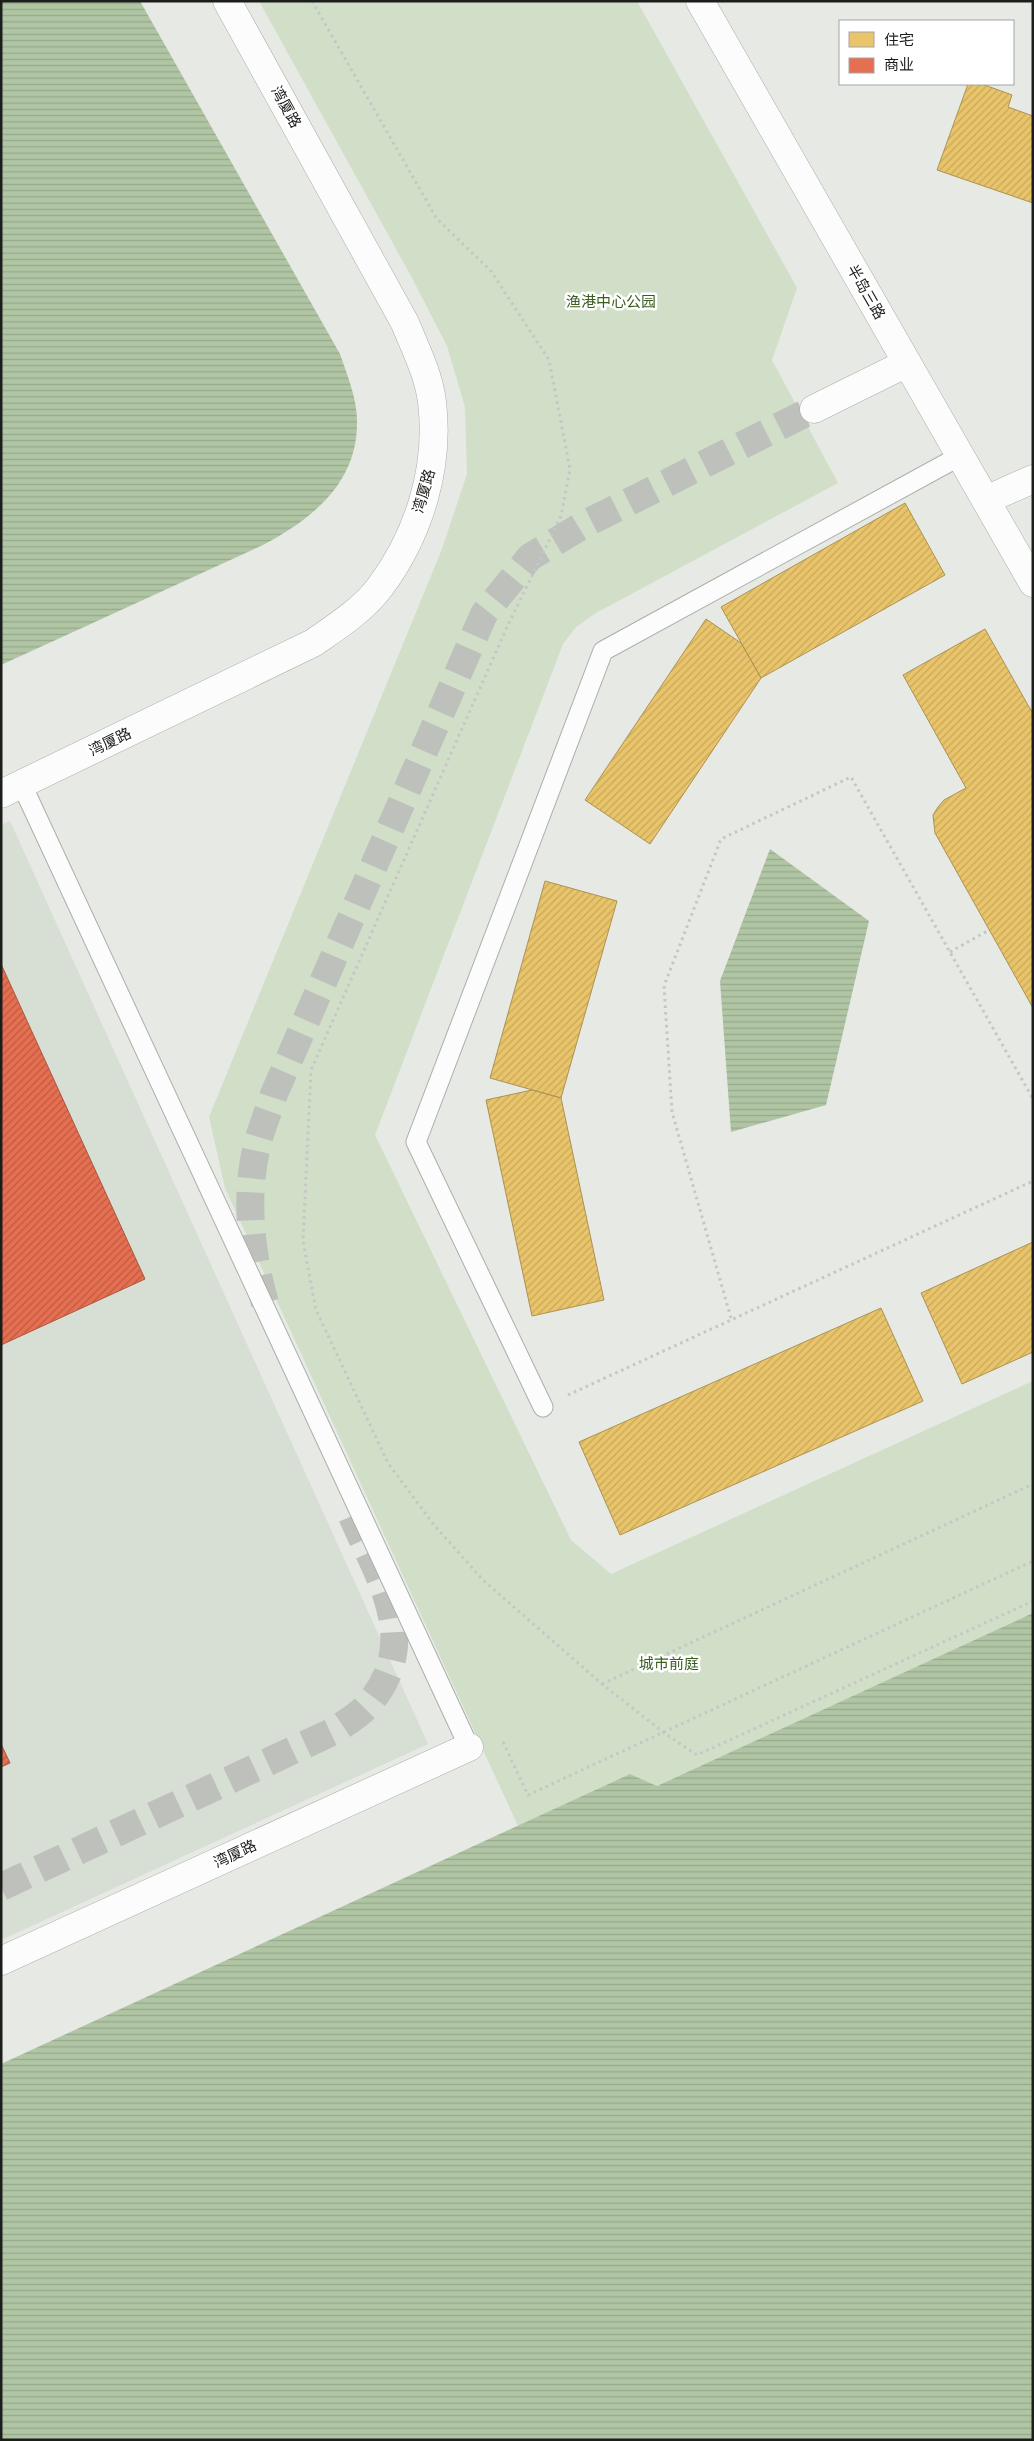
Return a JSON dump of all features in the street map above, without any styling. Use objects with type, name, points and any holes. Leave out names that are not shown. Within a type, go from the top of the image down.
[{"type":"street","name":"湾厦路","points":[[12,790],[313,643],[346,620],[380,589],[403,550],[421,507],[432,471],[434,441],[432,400],[420,359],[404,323],[227,1]]},
{"type":"street","name":"半岛三路","points":[[700,1],[1033,583]]},
{"type":"street","points":[[814,409],[907,363]]},
{"type":"street","points":[[986,500],[1033,478]]},
{"type":"street","name":"湾厦路","points":[[1,1961],[469,1747]]},
{"type":"lane","points":[[543,1407],[416,1142],[603,651],[960,456]]},
{"type":"lane","points":[[12,790],[469,1747]]},
{"type":"path","points":[[312,1],[437,219],[492,270],[549,360],[570,469],[561,516],[507,627],[312,1070],[303,1241],[316,1310],[388,1463],[434,1524],[483,1580],[602,1684],[663,1732],[697,1755],[1033,1601]]},
{"type":"path","points":[[731,1318],[672,1112],[664,986],[721,839],[851,777],[1033,1099]]},
{"type":"path","points":[[950,952],[989,930]]},
{"type":"path","points":[[543,1407],[731,1318],[1033,1181]]},
{"type":"path","points":[[602,1684],[1033,1484]]},
{"type":"path","points":[[469,1747],[500,1735],[528,1795],[1033,1561]]},
{"type":"shaded area","points":[[1,1],[140,1],[340,354],[353,395],[357,421],[355,443],[350,463],[341,481],[315,511],[281,535],[1,665]]},
{"type":"shaded area","points":[[10,821],[428,1744],[1,1940],[1,825]]},
{"type":"shaded area","points":[[770,849],[869,921],[826,1105],[731,1132],[720,981]]},
{"type":"shaded area","points":[[1033,1613],[1033,2440],[1,2440],[1,2064],[630,1774],[657,1786]]},
{"type":"green space","name":"渔港中心公园","points":[[259,1],[637,1],[797,288],[772,360],[838,483],[596,613],[576,627],[563,644],[375,1135],[571,1540],[611,1574],[1033,1381],[1033,1613],[657,1786],[630,1774],[518,1826],[225,1188],[209,1117],[442,549],[467,474],[465,407],[447,346],[411,276]]},
{"type":"building: 住宅","points":[[968,85],[985,85],[1012,95],[1008,107],[1033,116],[1033,203],[937,170]]},
{"type":"building: 住宅","points":[[905,503],[945,575],[761,678],[721,607]]},
{"type":"building: 住宅","points":[[706,619],[741,643],[761,678],[650,844],[585,800]]},
{"type":"building: 住宅","points":[[985,629],[1033,714],[1033,1008],[935,833],[933,815],[938,807],[944,800],[966,788],[903,675]]},
{"type":"building: 住宅","points":[[545,881],[617,901],[561,1098],[490,1078]]},
{"type":"building: 住宅","points":[[532,1090],[561,1098],[604,1300],[532,1316],[486,1100]]},
{"type":"building: 住宅","points":[[87,1166],[136,1271],[7,1332],[1,1321],[1,1206]]},
{"type":"building: 住宅","points":[[1033,1242],[1033,1352],[962,1384],[921,1293]]},
{"type":"building: 住宅","points":[[881,1308],[923,1401],[620,1535],[579,1442]]},
{"type":"building: 商业","points":[[1,964],[145,1279],[1,1345]]},
{"type":"building: 商业","points":[[1,1744],[10,1763],[1,1767]]},
{"type":"tunnel","points":[[265,1303],[256,1266],[250,1207],[253,1169],[260,1136],[274,1094],[484,614],[530,557],[583,525],[814,409]]},
{"type":"tunnel","points":[[1,1887],[334,1731],[367,1706],[384,1682],[392,1659],[394,1635],[391,1611],[384,1588],[352,1516]]},
{"type":"park label","name":"城市前庭","points":[[669,1664]]}]
